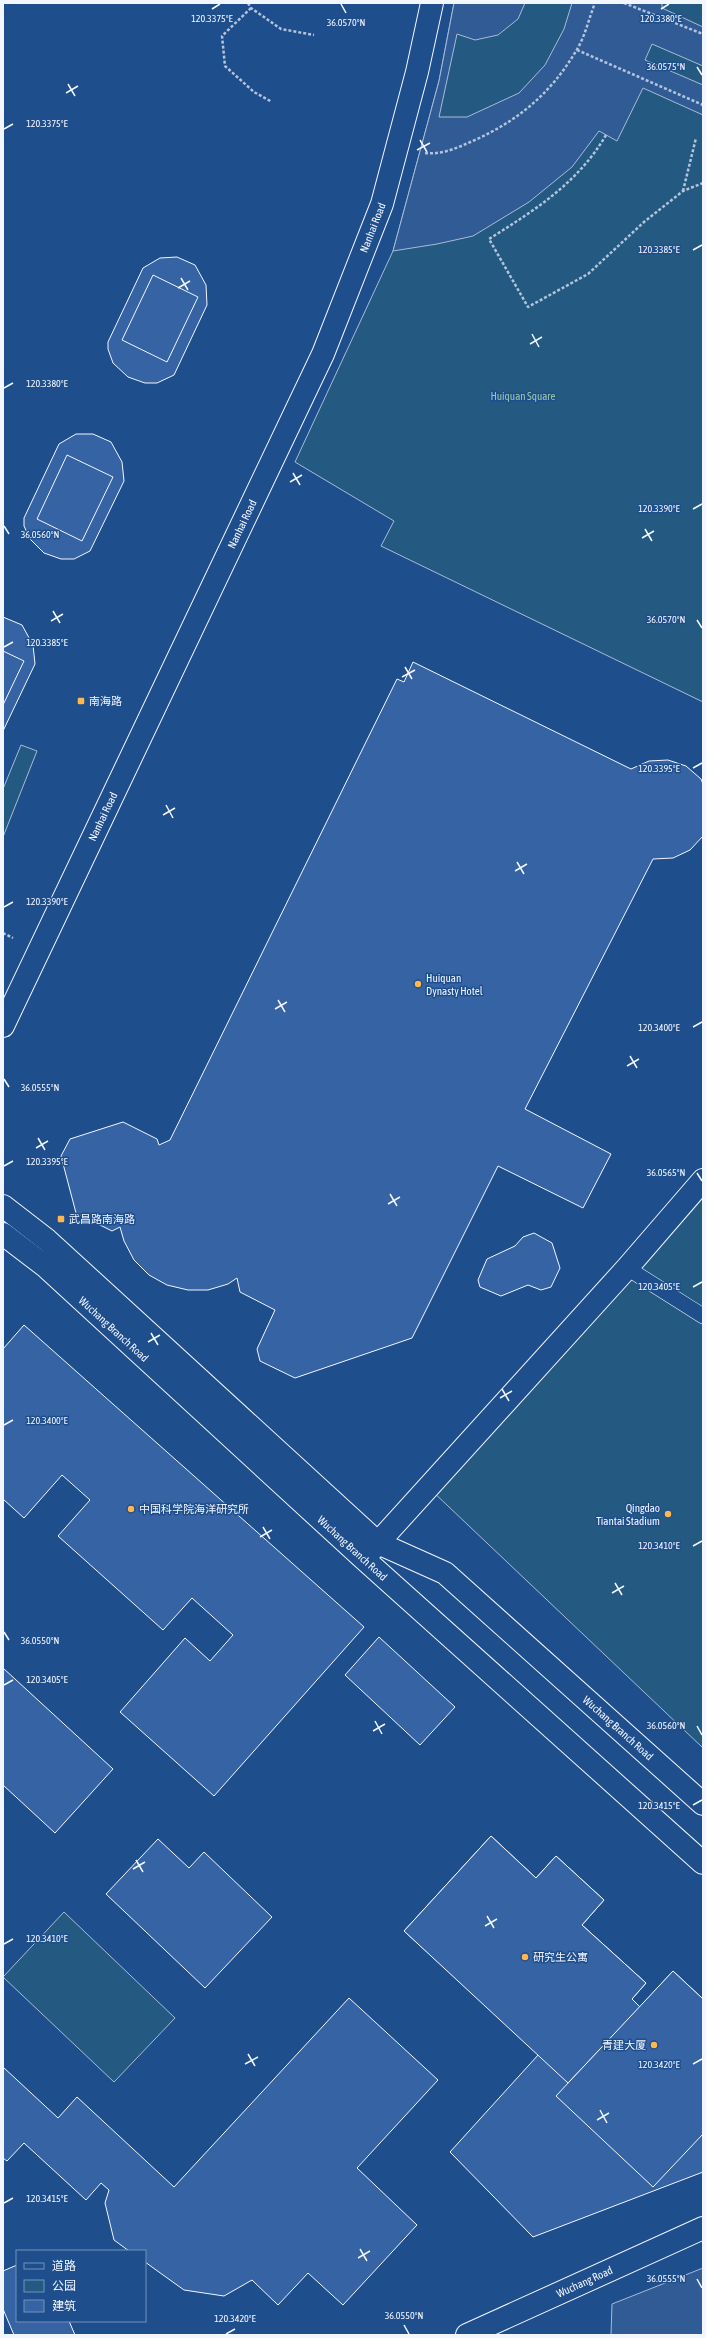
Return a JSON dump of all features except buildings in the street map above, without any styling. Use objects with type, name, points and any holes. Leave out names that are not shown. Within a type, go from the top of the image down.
[{"type":"street","name":"Nanhai Road","points":[[3,1026],[323,354],[382,204],[417,72],[432,3]]},
{"type":"street","points":[[371,1551],[627,1268],[703,1180]]},
{"type":"street","name":"Wuchang Branch Road","points":[[3,1206],[47,1240],[371,1551],[703,1863]]},
{"type":"street","name":"Wuchang Branch Road","points":[[3,1234],[44,1266],[371,1551],[445,1573],[703,1804]]},
{"type":"street","name":"Wuchang Road","points":[[467,2335],[703,2228]]},
{"type":"lane","points":[[627,1268],[703,1316]]},
{"type":"path","points":[[248,3],[251,8],[281,29],[314,35]]},
{"type":"path","points":[[420,152],[433,154],[454,149],[499,129],[547,92],[577,50],[595,3]]},
{"type":"path","points":[[624,3],[703,34]]},
{"type":"path","points":[[251,8],[222,36],[225,66],[254,92],[272,102]]},
{"type":"path","points":[[577,50],[703,105]]},
{"type":"path","points":[[606,135],[595,154],[577,175],[537,209],[489,239],[528,307],[588,274],[644,222],[682,191],[703,183]]},
{"type":"path","points":[[682,191],[696,138]]},
{"type":"green space","name":"Huiquan Square","points":[[454,3],[703,3],[703,702],[381,546],[394,521],[295,462],[393,251],[439,81]]},
{"type":"green space","points":[[21,745],[37,751],[3,837],[3,789]]},
{"type":"green space","points":[[703,1180],[703,1748],[429,1488]]},
{"type":"green space","points":[[64,1912],[175,2018],[114,2082],[3,1977]]},
{"type":"shaded area","points":[[454,3],[525,3],[518,19],[498,35],[475,40],[457,34],[439,117],[467,117],[519,93],[545,65],[564,29],[572,3],[662,3],[662,8],[703,27],[703,66],[652,44],[645,60],[703,85],[703,115],[643,88],[617,141],[599,131],[572,167],[529,202],[473,236],[437,244],[393,251],[439,81]]},
{"type":"shaded area","points":[[703,2268],[703,2335],[611,2335],[612,2304]]},
{"type":"place","name":"南海路","points":[[81,701]]},
{"type":"place","name":"Huiquan Dynasty Hotel","points":[[418,984]]},
{"type":"place","name":"武昌路南海路","points":[[61,1219]]},
{"type":"place","name":"中国科学院海洋研究所","points":[[131,1509]]},
{"type":"place","name":"Qingdao Tiantai Stadium","points":[[668,1514]]},
{"type":"place","name":"研究生公寓","points":[[525,1957]]},
{"type":"place","name":"青建大厦","points":[[654,2045]]}]
